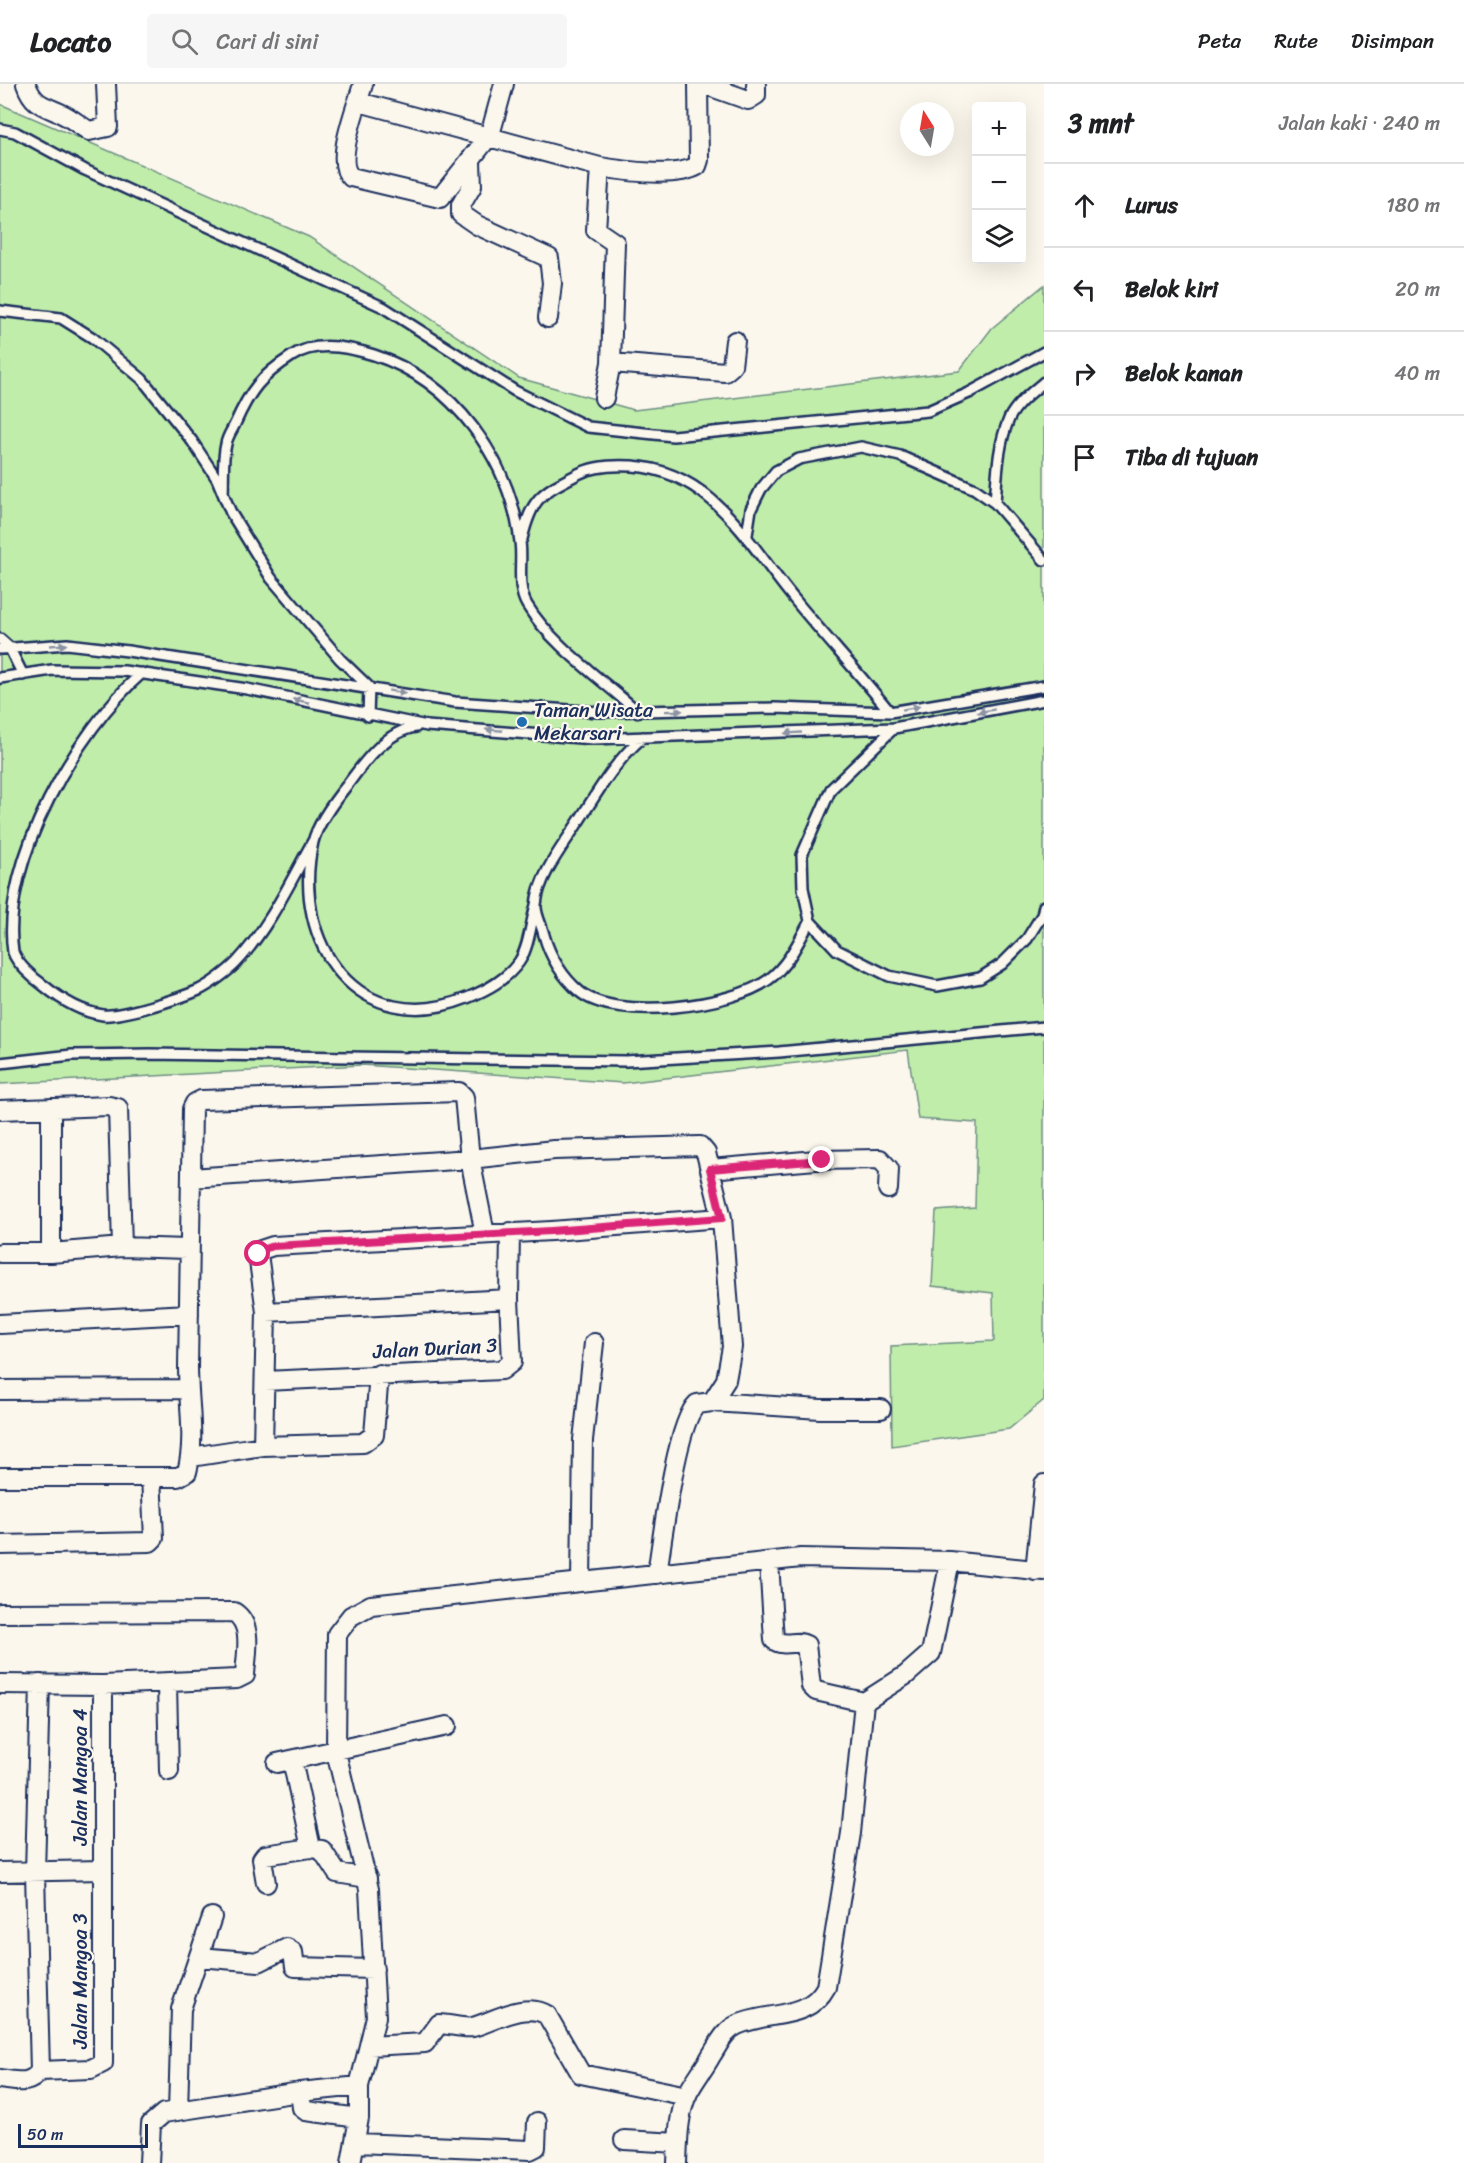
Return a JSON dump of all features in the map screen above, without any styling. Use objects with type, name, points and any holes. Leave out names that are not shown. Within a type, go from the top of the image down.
[{"type":"street","points":[[26,84],[30,97],[38,105],[62,114],[88,131],[108,127],[106,84]]},
{"type":"street","points":[[504,84],[490,135],[471,162],[441,197],[351,177],[346,172],[344,156],[361,93],[490,135],[600,167],[639,172],[684,171],[697,166],[698,84]]},
{"type":"street","points":[[703,84],[748,100],[756,95],[756,84]]},
{"type":"street","points":[[471,162],[472,186],[461,205],[461,214],[477,225],[549,258],[552,283],[548,318]]},
{"type":"street","points":[[600,167],[596,230],[615,243],[611,363],[604,398]]},
{"type":"street","points":[[611,363],[725,372],[732,366],[735,341]]},
{"type":"street","points":[[0,1478],[178,1477],[188,1472],[191,1457],[188,1389],[188,1249],[192,1109],[195,1103],[201,1100],[459,1092],[464,1097],[470,1159],[485,1234]]},
{"type":"street","points":[[0,1110],[109,1106],[118,1108],[122,1247]]},
{"type":"street","points":[[51,1108],[51,1254]]},
{"type":"street","points":[[191,1178],[470,1159],[554,1150],[697,1146],[705,1150],[722,1218],[732,1347],[726,1380],[712,1402]]},
{"type":"street","points":[[710,1169],[816,1160],[880,1159],[889,1169],[888,1189]]},
{"type":"street","points":[[263,1446],[266,1312],[258,1254],[265,1248],[722,1218]]},
{"type":"street","name":"Jalan Durian 3","points":[[265,1381],[502,1370],[507,1367],[512,1362],[509,1299],[510,1232]]},
{"type":"street","points":[[0,1253],[51,1254],[122,1247],[188,1249]]},
{"type":"street","points":[[266,1312],[509,1299]]},
{"type":"street","points":[[0,1324],[189,1314]]},
{"type":"street","points":[[581,1581],[583,1440],[594,1343]]},
{"type":"street","points":[[191,1457],[263,1446],[363,1443],[370,1440],[374,1435],[379,1374]]},
{"type":"street","points":[[0,1390],[188,1389]]},
{"type":"street","points":[[657,1574],[669,1495],[686,1425],[697,1404],[712,1402],[754,1406],[881,1409]]},
{"type":"street","points":[[0,1545],[150,1542],[154,1538],[151,1477]]},
{"type":"street","points":[[351,2163],[359,2118],[359,2086],[376,2017],[367,1878],[336,1752],[338,1634],[351,1617],[371,1605],[801,1558],[950,1561],[1039,1571],[1044,1484]]},
{"type":"street","points":[[769,1562],[774,1640],[788,1645],[801,1642],[806,1645],[811,1686],[816,1691],[864,1702],[906,1675],[931,1653],[950,1561]]},
{"type":"street","points":[[0,1613],[234,1612],[242,1617],[247,1627],[244,1677],[167,1684],[0,1684]]},
{"type":"street","points":[[0,2079],[31,2081],[40,2071],[35,1873],[40,1684]]},
{"type":"street","points":[[167,1684],[169,1772]]},
{"type":"street","name":"Jalan Mangoa 4","points":[[102,1870],[103,1685]]},
{"type":"street","points":[[677,2163],[678,2143],[687,2096],[728,2030],[739,2024],[794,2012],[811,2005],[821,1997],[826,1987],[851,1833],[864,1702]]},
{"type":"street","points":[[311,1848],[284,1762],[447,1726]]},
{"type":"street","points":[[266,1883],[262,1859],[265,1854],[311,1848],[322,1850],[337,1873],[367,1878]]},
{"type":"street","points":[[0,1872],[102,1870]]},
{"type":"street","name":"Jalan Mangoa 3","points":[[40,2071],[91,2069],[102,2063],[102,1870]]},
{"type":"street","points":[[178,2111],[181,2008],[212,1917]]},
{"type":"street","points":[[199,1957],[259,1962],[287,1948],[293,1952],[295,1967],[374,1970]]},
{"type":"street","points":[[369,2046],[425,2043],[439,2024],[475,2026],[513,2012],[542,2012],[547,2015],[581,2074],[687,2096]]},
{"type":"street","points":[[148,2163],[151,2124],[164,2113],[300,2091],[359,2086]]},
{"type":"street","points":[[300,2091],[302,2108],[306,2111],[359,2118]]},
{"type":"street","points":[[356,2144],[531,2150],[536,2148],[537,2122]]},
{"type":"street","points":[[624,2140],[678,2143]]},
{"type":"lane","points":[[0,129],[15,132],[85,170],[383,307],[515,391],[588,428],[673,436],[928,411],[969,393],[1044,352]]},
{"type":"lane","points":[[0,311],[61,318],[119,357],[142,379],[171,413],[217,480],[231,513],[271,578],[340,659],[369,687],[368,716]]},
{"type":"lane","points":[[223,494],[226,445],[247,396],[267,372],[303,348],[349,347],[398,363],[438,391],[472,423],[497,465],[514,509],[520,544],[519,570],[525,602],[539,622],[638,712]]},
{"type":"lane","points":[[995,502],[1002,444],[1009,418],[1044,382]]},
{"type":"lane","points":[[747,536],[751,509],[761,489],[776,471],[799,459],[861,447],[900,456],[975,489],[995,502],[1044,560]]},
{"type":"lane","points":[[520,544],[529,510],[549,489],[584,471],[619,466],[654,468],[682,480],[709,498],[747,536],[788,592],[851,662],[890,711]]},
{"type":"lane","points":[[0,639],[23,675]]},
{"type":"lane","points":[[5,648],[67,644],[369,687],[455,702],[599,712],[775,708],[890,711],[1044,686]]},
{"type":"lane","points":[[0,678],[52,670],[142,673],[247,689],[368,716],[427,726],[593,739],[894,728],[1044,700]]},
{"type":"lane","points":[[142,673],[115,697],[83,734],[55,777],[18,854],[7,894],[6,921],[13,954],[36,980],[64,1002],[104,1015],[146,1008],[200,990],[235,964],[272,916],[334,802],[369,755],[407,729],[427,726]]},
{"type":"lane","points":[[894,728],[831,789],[802,855],[803,888],[810,921],[837,950],[889,976],[937,986],[980,978],[1002,964],[1027,939],[1042,915],[1044,906]]},
{"type":"lane","points":[[313,841],[308,890],[316,934],[337,973],[370,999],[394,1005],[425,1008],[451,1004],[483,991],[506,977],[521,960],[549,868],[625,752],[643,737]]},
{"type":"lane","points":[[536,905],[546,943],[559,969],[581,993],[598,1001],[626,1007],[678,1008],[746,993],[784,967],[810,921]]},
{"type":"lane","points":[[0,931],[6,921]]},
{"type":"lane","points":[[0,1063],[72,1055],[150,1054],[626,1061],[779,1052],[1044,1027]]},
{"type":"green space","name":"Taman Wisata Mekarsari","points":[[0,104],[309,237],[519,378],[634,410],[959,371],[992,328],[1044,285],[1044,1400],[1009,1429],[892,1446],[891,1346],[994,1341],[993,1293],[932,1286],[936,1211],[975,1208],[977,1123],[918,1119],[908,1050],[623,1083],[362,1065],[0,1084]]},
{"type":"place","name":"Taman Wisata Mekarsari","points":[[522,722]]},
{"type":"route","points":[[258,1254],[261,1250],[273,1246],[551,1231],[722,1218],[710,1169],[822,1160]]}]
